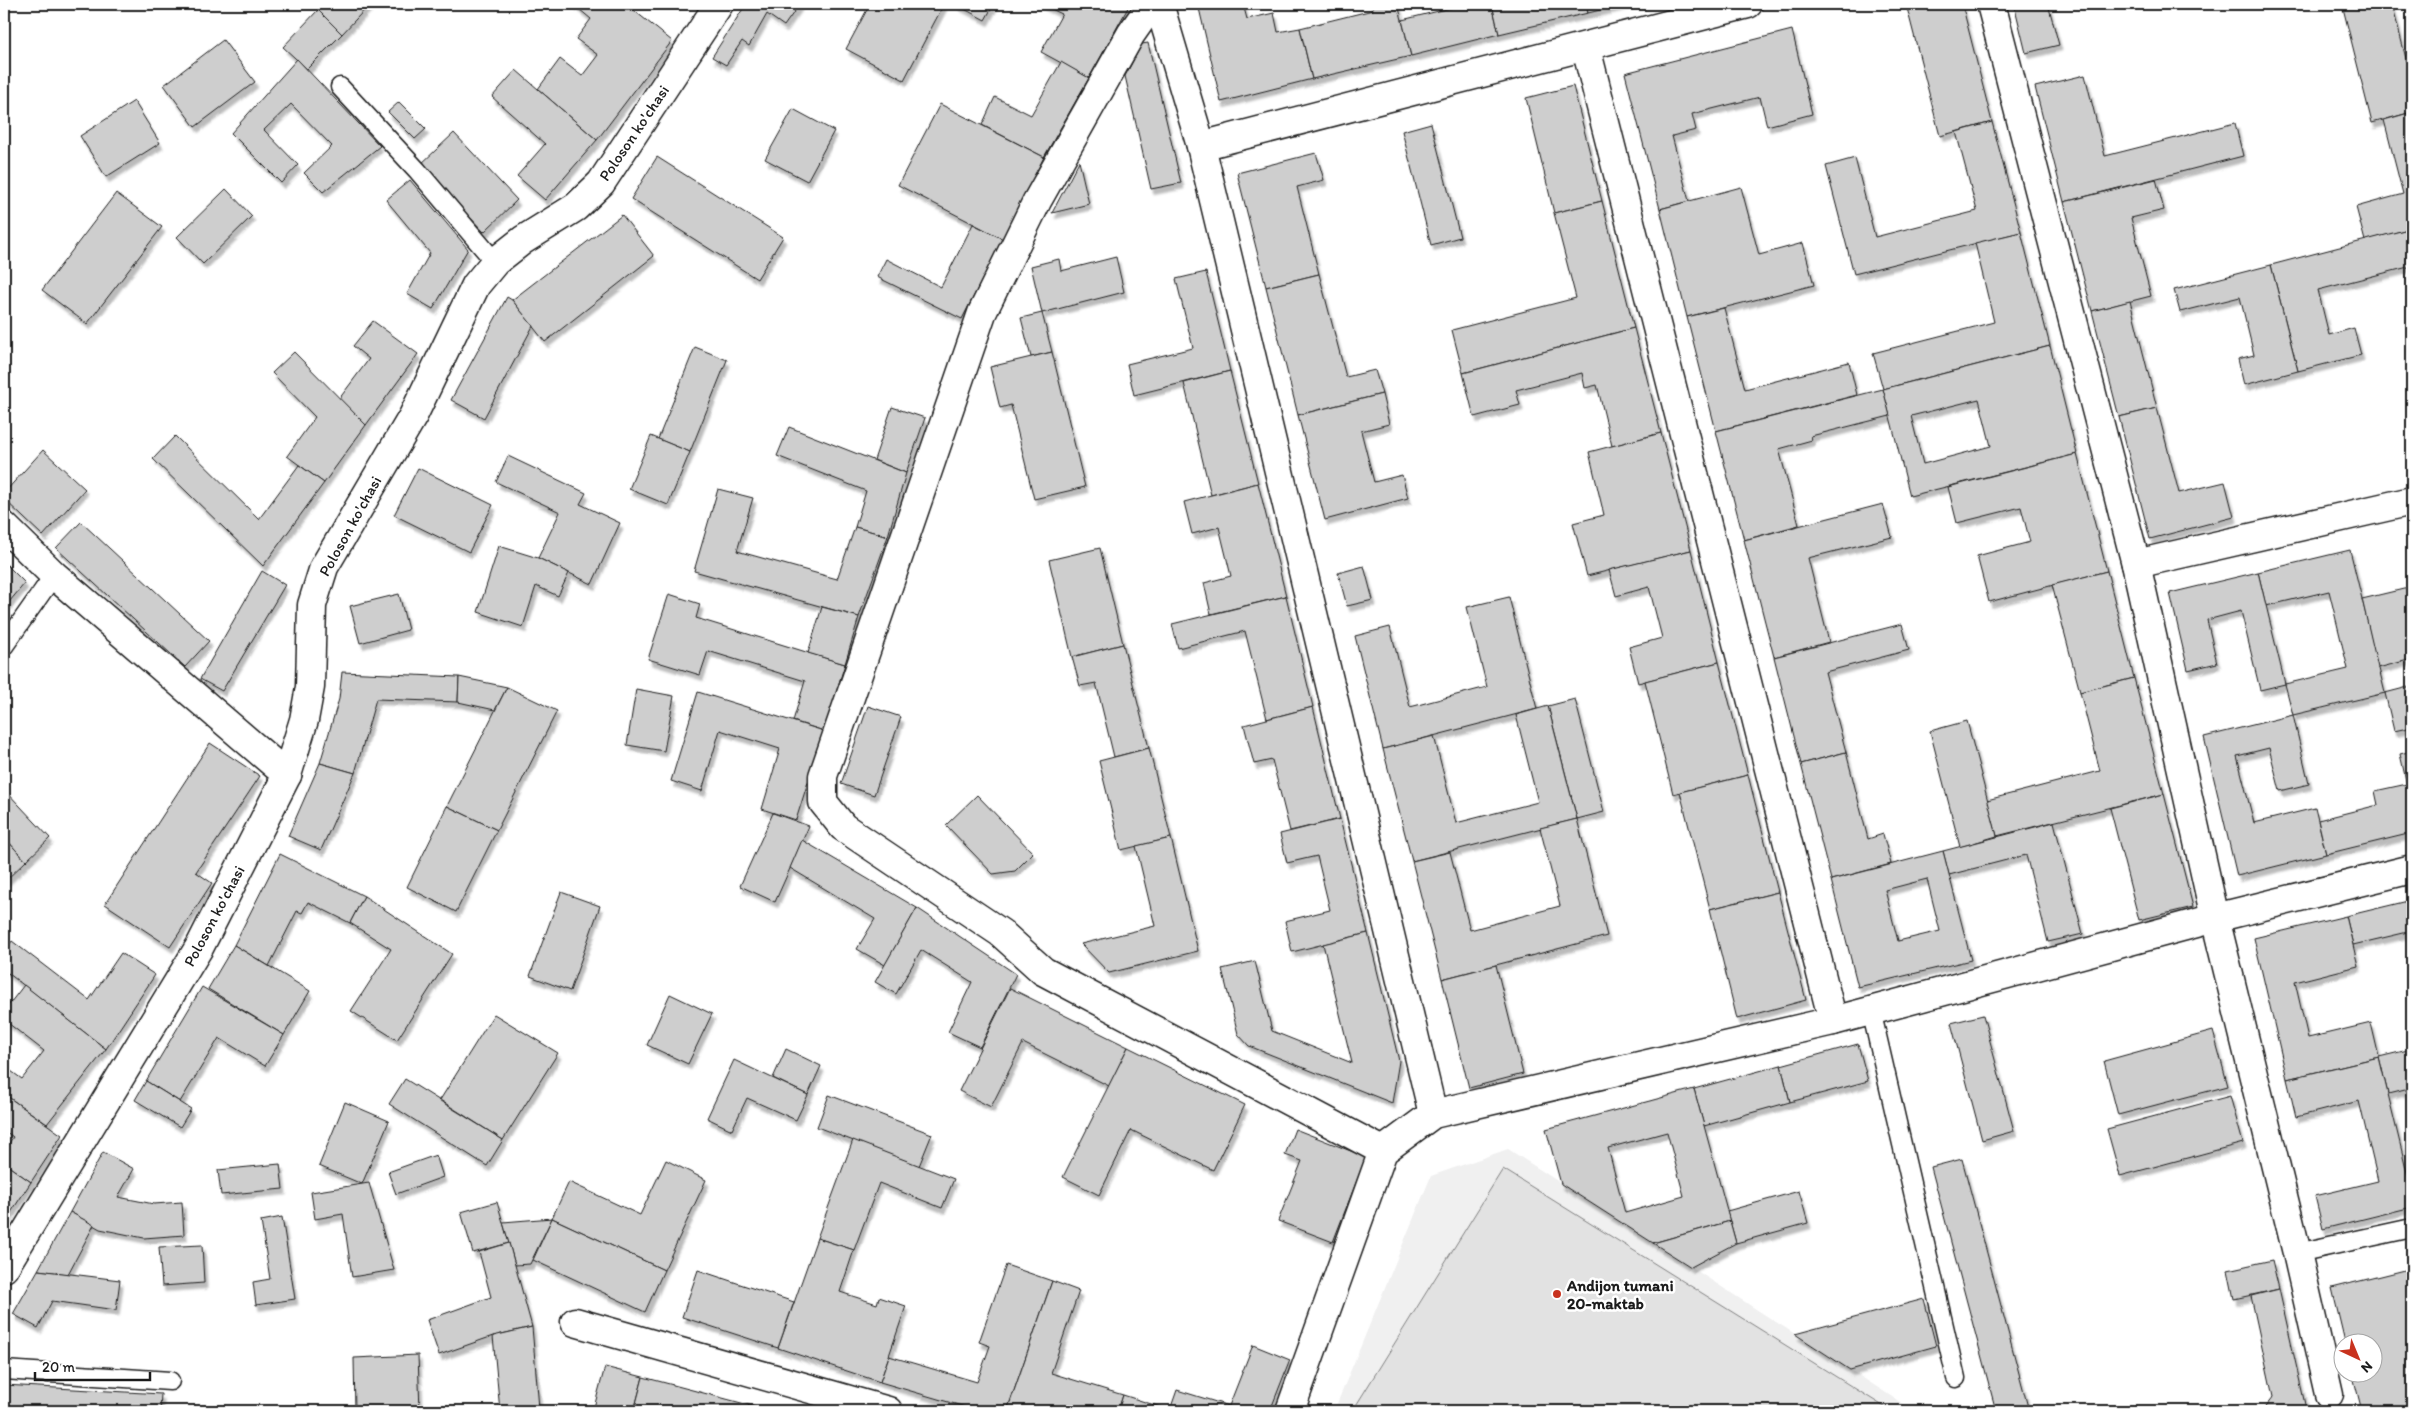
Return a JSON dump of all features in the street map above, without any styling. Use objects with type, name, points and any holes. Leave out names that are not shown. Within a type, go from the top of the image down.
[{"type":"street","name":"Poloson ko'chasi","points":[[4,1268],[200,946],[287,775],[310,687],[312,605],[324,567],[413,416],[476,286],[496,262],[524,240],[576,207],[601,183],[719,4]]},
{"type":"street","points":[[1152,4],[1131,34],[1037,201],[982,314],[823,776],[823,802],[843,826],[894,863],[1001,933],[1043,971],[1383,1151]]},
{"type":"street","points":[[1158,4],[1200,146],[1432,1114]]},
{"type":"street","points":[[1200,146],[1586,48],[1748,4]]},
{"type":"street","points":[[1991,4],[2136,564],[2215,918],[2297,1253],[2329,1394]]},
{"type":"street","points":[[1586,48],[1832,1020]]},
{"type":"street","points":[[2136,564],[2412,501]]},
{"type":"street","points":[[4,526],[54,575],[287,775]]},
{"type":"street","points":[[1290,1411],[1383,1151],[1432,1114],[1832,1020],[2215,918],[2412,869]]},
{"type":"street","points":[[575,1322],[888,1411]]},
{"type":"lane","points":[[340,87],[417,170],[496,262]]},
{"type":"lane","points":[[4,646],[54,575]]},
{"type":"lane","points":[[1871,1010],[1956,1378]]},
{"type":"lane","points":[[2297,1253],[2412,1228]]},
{"type":"lane","points":[[4,1370],[170,1381]]},
{"type":"shaded area","name":"Andijon tumani 20-maktab","points":[[1508,1149],[1914,1411],[1334,1411],[1431,1176]]},
{"type":"shaded area","name":"Andijon tumani 20-maktab","points":[[1503,1169],[1891,1411],[1361,1411],[1355,1407]]},
{"type":"building","points":[[324,4],[370,4],[342,34],[318,10]]},
{"type":"building","points":[[573,4],[626,4],[672,41],[597,140],[538,89],[560,59],[582,76],[598,55],[576,39],[591,19]]},
{"type":"building","points":[[746,4],[799,5],[784,26],[767,14],[749,46],[742,41],[726,65],[712,57]]},
{"type":"building","points":[[870,4],[944,4],[904,80],[846,49]]},
{"type":"building","points":[[955,4],[994,4],[985,20]]},
{"type":"building","points":[[1041,4],[1130,4],[1089,78],[1041,52],[1062,14]]},
{"type":"building","points":[[1198,4],[1243,4],[1247,19],[1274,13],[1278,32],[1300,28],[1312,79],[1221,102]]},
{"type":"building","points":[[1372,4],[1398,4],[1411,56],[1312,79],[1300,28],[1373,10]]},
{"type":"building","points":[[1467,4],[1492,4],[1499,34],[1411,56],[1402,20]]},
{"type":"building","points":[[1492,4],[1586,4],[1588,13],[1499,34]]},
{"type":"building","points":[[1586,4],[1625,4],[1588,13]]},
{"type":"building","points":[[1906,4],[1962,4],[1992,122],[1940,136]]},
{"type":"building","points":[[2014,4],[2048,4],[2059,45],[2026,53]]},
{"type":"building","points":[[2360,4],[2392,4],[2412,82],[2412,112],[2372,123],[2343,8]]},
{"type":"building","points":[[318,10],[342,34],[307,69],[283,47]]},
{"type":"building","points":[[1792,30],[1812,114],[1767,126],[1760,97],[1692,114],[1696,130],[1672,136],[1689,201],[1660,209],[1625,73]]},
{"type":"building","points":[[223,40],[255,82],[195,127],[164,85]]},
{"type":"building","points":[[1148,43],[1181,183],[1151,189],[1125,76],[1142,44]]},
{"type":"building","points":[[297,59],[380,146],[323,192],[304,173],[332,146],[291,104],[264,130],[298,165],[281,183],[231,133]]},
{"type":"building","points":[[1061,62],[1089,78],[1044,157],[982,125],[995,97],[1031,115]]},
{"type":"building","points":[[516,70],[597,140],[545,200],[517,176],[545,144],[492,97]]},
{"type":"building","points":[[2085,75],[2105,156],[2235,123],[2243,156],[2064,202],[2035,87]]},
{"type":"building","points":[[1573,86],[1602,201],[1554,213],[1526,98]]},
{"type":"building","points":[[134,101],[160,143],[106,177],[80,136]]},
{"type":"building","points":[[399,102],[426,129],[415,139],[388,112]]},
{"type":"building","points":[[940,104],[1044,157],[1003,239],[898,185]]},
{"type":"building","points":[[793,109],[834,131],[807,181],[765,159]]},
{"type":"building","points":[[2412,112],[2412,228],[2365,241],[2356,207],[2403,194],[2384,120]]},
{"type":"building","points":[[1992,122],[2021,232],[1854,274],[1826,166],[1855,158],[1875,237],[1977,211],[1956,132]]},
{"type":"building","points":[[1431,123],[1460,237],[1431,245],[1402,131]]},
{"type":"building","points":[[454,133],[517,200],[484,232],[420,165]]},
{"type":"building","points":[[1316,153],[1324,180],[1297,187],[1319,274],[1266,287],[1237,173]]},
{"type":"building","points":[[657,157],[783,237],[757,279],[631,199]]},
{"type":"building","points":[[1079,161],[1089,204],[1052,213]]},
{"type":"building","points":[[2156,179],[2164,210],[2131,218],[2151,296],[2092,311],[2064,202]]},
{"type":"building","points":[[410,180],[468,249],[433,309],[407,294],[430,253],[386,200]]},
{"type":"building","points":[[1741,187],[1759,255],[1803,243],[1814,285],[1687,317],[1660,209]]},
{"type":"building","points":[[226,189],[252,216],[203,264],[177,237]]},
{"type":"building","points":[[116,193],[162,227],[87,324],[42,290]]},
{"type":"building","points":[[1602,201],[1634,328],[1463,373],[1452,330],[1576,298],[1554,213]]},
{"type":"building","points":[[622,215],[654,256],[545,342],[512,300]]},
{"type":"building","points":[[973,224],[1003,239],[962,319],[877,277],[886,259],[941,287]]},
{"type":"building","points":[[2412,228],[2412,266],[2318,290],[2329,335],[2354,328],[2361,355],[2298,371],[2271,265]]},
{"type":"building","points":[[2021,232],[2050,346],[1883,389],[1873,353],[1994,322],[1975,243]]},
{"type":"building","points":[[1116,257],[1124,292],[1042,313],[1031,266],[1059,259],[1061,271]]},
{"type":"building","points":[[2271,265],[2298,371],[2244,385],[2238,359],[2254,355],[2240,297],[2180,312],[2174,290]]},
{"type":"building","points":[[1206,272],[1230,371],[1134,395],[1127,364],[1193,348],[1176,279]]},
{"type":"building","points":[[1319,274],[1346,377],[1375,370],[1382,394],[1298,415],[1266,287]]},
{"type":"building","points":[[507,297],[512,300],[533,326],[484,418],[451,400]]},
{"type":"building","points":[[2130,301],[2157,408],[2119,417],[2092,311]]},
{"type":"building","points":[[1724,308],[1745,389],[1849,362],[1857,395],[1716,431],[1687,317]]},
{"type":"building","points":[[1042,313],[1052,352],[1031,357],[1021,318]]},
{"type":"building","points":[[373,321],[418,354],[366,425],[339,399],[369,359],[353,346]]},
{"type":"building","points":[[1634,328],[1661,433],[1612,446],[1597,385],[1585,388],[1582,373],[1516,390],[1520,405],[1474,417],[1463,373]]},
{"type":"building","points":[[2050,346],[2077,454],[1910,496],[1883,389]],"holes":[[[1979,399],[1991,446],[1923,464],[1911,416]]]},
{"type":"building","points":[[695,347],[727,360],[690,452],[658,439]]},
{"type":"building","points":[[294,352],[366,425],[324,483],[287,456],[315,417],[272,373]]},
{"type":"building","points":[[1052,352],[1085,487],[1034,499],[1011,405],[1000,408],[990,367]]},
{"type":"building","points":[[1230,371],[1258,483],[1211,495],[1184,383]]},
{"type":"building","points":[[1883,389],[1890,416],[1811,436],[1812,440],[1779,449],[1799,525],[1744,540],[1716,431]]},
{"type":"building","points":[[1382,394],[1389,424],[1361,431],[1374,482],[1402,475],[1408,498],[1325,520],[1298,415]]},
{"type":"building","points":[[892,407],[925,418],[906,473],[874,460]]},
{"type":"building","points":[[2157,408],[2179,493],[2225,482],[2234,517],[2150,539],[2119,417]]},
{"type":"building","points":[[789,427],[906,473],[888,536],[855,527],[866,491],[777,456]]},
{"type":"building","points":[[1661,433],[1691,550],[1587,576],[1573,523],[1604,515],[1589,452]]},
{"type":"building","points":[[175,436],[259,519],[299,465],[324,483],[263,566],[153,459]]},
{"type":"building","points":[[651,436],[690,452],[668,505],[629,489]]},
{"type":"building","points":[[43,450],[85,489],[43,536],[4,499],[4,493]]},
{"type":"building","points":[[2077,454],[2107,571],[1989,602],[1977,556],[2030,542],[2021,507],[1957,523],[1948,487]]},
{"type":"building","points":[[508,456],[586,493],[580,504],[620,523],[592,584],[538,558],[560,512],[496,482]]},
{"type":"building","points":[[418,468],[493,505],[469,552],[394,515]]},
{"type":"building","points":[[1258,483],[1286,596],[1211,614],[1204,583],[1231,576],[1219,527],[1192,534],[1184,502]]},
{"type":"building","points":[[718,489],[753,498],[737,551],[837,579],[855,527],[888,536],[859,617],[694,571]]},
{"type":"building","points":[[1883,504],[1892,537],[1808,558],[1829,642],[1774,657],[1744,540]]},
{"type":"building","points":[[81,522],[209,641],[185,667],[56,548]]},
{"type":"building","points":[[499,546],[538,558],[569,573],[558,596],[536,586],[523,627],[478,612]]},
{"type":"building","points":[[1100,548],[1123,644],[1072,657],[1049,560]]},
{"type":"building","points":[[1691,550],[1719,662],[1638,683],[1629,647],[1662,638],[1649,587],[1616,596],[1609,570]]},
{"type":"building","points":[[2350,550],[2385,693],[2293,715],[2285,684],[2348,669],[2329,591],[2266,606],[2258,572]]},
{"type":"building","points":[[4,562],[25,583],[4,608]]},
{"type":"building","points":[[1364,566],[1373,600],[1347,606],[1338,573]]},
{"type":"building","points":[[262,571],[285,585],[222,691],[200,679]]},
{"type":"building","points":[[2107,571],[2134,678],[2080,692],[2052,585]]},
{"type":"building","points":[[2258,572],[2285,684],[2260,690],[2241,611],[2207,620],[2217,663],[2188,670],[2170,593]]},
{"type":"building","points":[[2412,587],[2412,659],[2378,668],[2362,599]]},
{"type":"building","points":[[399,594],[408,630],[360,643],[350,606]]},
{"type":"building","points":[[669,594],[700,604],[696,618],[845,664],[824,731],[793,721],[805,681],[708,651],[700,675],[648,659]]},
{"type":"building","points":[[1286,596],[1313,707],[1267,719],[1245,631],[1178,648],[1172,624]]},
{"type":"building","points":[[1509,597],[1537,709],[1383,749],[1355,636],[1390,627],[1410,707],[1487,687],[1467,607]]},
{"type":"building","points":[[822,607],[859,617],[845,664],[808,653]]},
{"type":"building","points":[[1902,624],[1909,650],[1825,672],[1846,752],[1801,764],[1774,657]]},
{"type":"building","points":[[1123,644],[1149,748],[1114,757],[1096,683],[1080,686],[1072,657]]},
{"type":"building","points":[[1719,662],[1748,775],[1673,794],[1645,681]]},
{"type":"building","points":[[342,672],[459,677],[458,702],[376,699],[355,773],[320,763],[339,699]]},
{"type":"building","points":[[459,677],[507,687],[495,710],[458,702]]},
{"type":"building","points":[[2134,678],[2164,794],[1997,836],[1987,800],[2100,771],[2080,692]]},
{"type":"building","points":[[2412,686],[2412,727],[2394,731],[2385,693]]},
{"type":"building","points":[[507,687],[557,711],[497,830],[447,806]]},
{"type":"building","points":[[636,689],[674,696],[664,751],[627,745]]},
{"type":"building","points":[[698,692],[824,731],[796,820],[762,809],[780,749],[720,730],[702,791],[671,781]]},
{"type":"building","points":[[1575,699],[1604,812],[1577,819],[1548,706]]},
{"type":"building","points":[[868,706],[901,717],[874,795],[841,784]]},
{"type":"building","points":[[1548,706],[1577,819],[1412,861],[1383,749],[1434,736],[1456,823],[1538,802],[1516,715]]},
{"type":"building","points":[[1313,707],[1340,819],[1290,831],[1272,760],[1254,764],[1244,725]]},
{"type":"building","points":[[2293,715],[2309,784],[2280,791],[2269,748],[2237,756],[2254,823],[2315,808],[2326,854],[2237,876],[2204,737]]},
{"type":"building","points":[[1967,721],[1997,836],[1960,847],[1930,731]]},
{"type":"building","points":[[210,743],[260,776],[196,872],[212,883],[170,947],[105,904]]},
{"type":"building","points":[[1149,748],[1171,838],[1121,850],[1099,761]]},
{"type":"building","points":[[2412,751],[2412,807],[2400,754]]},
{"type":"building","points":[[1846,752],[1868,839],[1883,834],[1891,864],[1831,880],[1801,764]]},
{"type":"building","points":[[320,763],[355,773],[321,850],[288,836]]},
{"type":"building","points":[[1748,775],[1778,892],[1710,909],[1680,792]]},
{"type":"building","points":[[2407,784],[2412,807],[2412,833],[2326,854],[2318,820],[2378,805],[2375,791]]},
{"type":"building","points":[[4,789],[50,838],[26,861],[4,837]]},
{"type":"building","points":[[2164,794],[2193,907],[2139,920],[2110,808]]},
{"type":"building","points":[[977,795],[1033,853],[1015,871],[993,874],[946,825]]},
{"type":"building","points":[[447,806],[497,830],[456,912],[407,887]]},
{"type":"building","points":[[773,813],[809,826],[775,902],[740,886]]},
{"type":"building","points":[[1340,819],[1368,933],[1292,952],[1285,921],[1330,910],[1317,856],[1287,863],[1280,834]]},
{"type":"building","points":[[1577,819],[1607,936],[1442,979],[1412,861],[1450,852],[1470,930],[1560,906],[1540,828]]},
{"type":"building","points":[[2054,822],[2083,934],[2048,942],[2026,855],[1949,875],[1943,851]]},
{"type":"building","points":[[4,837],[26,861],[5,881],[4,879]]},
{"type":"building","points":[[1171,838],[1198,951],[1109,973],[1081,944],[1155,926],[1136,846]]},
{"type":"building","points":[[802,840],[917,908],[885,965],[857,949],[875,919],[790,868]]},
{"type":"building","points":[[1943,851],[1971,960],[1858,987],[1831,880]],"holes":[[[1927,879],[1940,931],[1898,941],[1885,890]]]},
{"type":"building","points":[[280,854],[364,896],[350,923],[308,902],[302,913],[297,911],[269,966],[234,945]]},
{"type":"building","points":[[561,892],[600,906],[570,991],[530,976]]},
{"type":"building","points":[[1778,892],[1806,1000],[1737,1019],[1710,909]]},
{"type":"building","points":[[364,896],[452,954],[397,1040],[351,1011],[391,949],[350,923]]},
{"type":"building","points":[[2412,900],[2412,931],[2353,945],[2346,916]]},
{"type":"building","points":[[917,908],[1016,974],[980,1047],[948,1032],[972,982],[921,950],[896,994],[875,982]]},
{"type":"building","points":[[2346,916],[2358,966],[2295,982],[2308,1038],[2371,1023],[2379,1057],[2287,1079],[2254,938]]},
{"type":"building","points":[[1368,933],[1399,1061],[1392,1103],[1249,1046],[1238,1034],[1222,969],[1255,961],[1272,1031],[1352,1063],[1323,944]]},
{"type":"building","points":[[12,941],[89,1000],[121,953],[155,975],[106,1049],[4,970],[4,952]]},
{"type":"building","points":[[234,945],[310,991],[284,1035],[208,989]]},
{"type":"building","points":[[1496,965],[1523,1074],[1469,1088],[1442,979]]},
{"type":"building","points":[[24,985],[106,1049],[47,1124],[4,1094],[4,1066],[22,1079],[44,1051],[4,1020],[4,1011]]},
{"type":"building","points":[[202,987],[284,1035],[265,1066],[219,1038],[180,1102],[146,1081]]},
{"type":"building","points":[[1010,988],[1128,1047],[1109,1086],[1023,1043],[991,1107],[959,1091]]},
{"type":"building","points":[[670,994],[712,1014],[688,1064],[647,1045]]},
{"type":"building","points":[[494,1014],[558,1053],[503,1140],[440,1100]]},
{"type":"building","points":[[1983,1015],[2014,1131],[1982,1140],[1951,1023]]},
{"type":"building","points":[[2213,1031],[2228,1086],[2118,1115],[2104,1061]]},
{"type":"building","points":[[1858,1044],[1868,1081],[1790,1102],[1781,1065]]},
{"type":"building","points":[[1128,1047],[1245,1105],[1213,1170],[1131,1130],[1099,1195],[1063,1177]]},
{"type":"building","points":[[786,1049],[821,1066],[808,1095],[773,1078]]},
{"type":"building","points":[[2412,1049],[2412,1088],[2388,1094],[2379,1057]]},
{"type":"building","points":[[2379,1057],[2412,1193],[2412,1207],[2323,1229],[2315,1196],[2378,1181],[2359,1101],[2296,1117],[2287,1079]]},
{"type":"building","points":[[734,1060],[808,1095],[796,1120],[747,1098],[732,1130],[707,1118]]},
{"type":"building","points":[[1781,1065],[1790,1102],[1704,1126],[1694,1089]]},
{"type":"building","points":[[405,1079],[503,1140],[487,1166],[389,1104]]},
{"type":"building","points":[[146,1081],[191,1109],[180,1127],[135,1100]]},
{"type":"building","points":[[1694,1089],[1730,1221],[1653,1243],[1561,1184],[1546,1129]],"holes":[[[1667,1132],[1684,1196],[1625,1213],[1608,1148]]]},
{"type":"building","points":[[4,1094],[62,1135],[31,1182],[4,1163],[4,1151],[13,1137],[4,1130]]},
{"type":"building","points":[[829,1095],[932,1134],[919,1166],[817,1127]]},
{"type":"building","points":[[2230,1096],[2243,1143],[2120,1176],[2107,1129]]},
{"type":"building","points":[[345,1102],[389,1121],[362,1184],[319,1166]]},
{"type":"building","points":[[1295,1129],[1366,1157],[1333,1242],[1278,1221],[1302,1161],[1285,1155]]},
{"type":"building","points":[[853,1140],[954,1179],[942,1208],[879,1183],[854,1250],[817,1238]]},
{"type":"building","points":[[103,1152],[134,1169],[118,1197],[154,1204],[182,1202],[184,1235],[144,1238],[100,1229],[70,1212]]},
{"type":"building","points":[[436,1155],[443,1177],[396,1194],[388,1172]]},
{"type":"building","points":[[1962,1159],[2029,1411],[1996,1411],[1931,1167]]},
{"type":"building","points":[[666,1160],[706,1180],[664,1270],[552,1218],[569,1182],[640,1215]]},
{"type":"building","points":[[4,1163],[31,1182],[4,1223]]},
{"type":"building","points":[[280,1164],[283,1189],[221,1195],[218,1170]]},
{"type":"building","points":[[369,1183],[394,1270],[352,1277],[343,1214],[315,1219],[311,1192]]},
{"type":"building","points":[[1799,1191],[1808,1223],[1736,1243],[1727,1211]]},
{"type":"building","points":[[497,1202],[509,1243],[473,1253],[461,1212]]},
{"type":"building","points":[[70,1212],[94,1225],[68,1274],[38,1270]]},
{"type":"building","points":[[282,1217],[295,1299],[256,1305],[253,1282],[270,1279],[261,1221]]},
{"type":"building","points":[[552,1218],[664,1270],[645,1312],[533,1260]]},
{"type":"building","points":[[552,1218],[530,1264],[515,1265],[503,1222]]},
{"type":"building","points":[[1730,1221],[1736,1243],[1691,1267],[1653,1243]]},
{"type":"building","points":[[817,1238],[854,1250],[840,1292],[877,1304],[879,1297],[906,1306],[880,1382],[778,1348]]},
{"type":"building","points":[[509,1243],[532,1327],[493,1336],[439,1355],[427,1320],[491,1297],[479,1252]]},
{"type":"building","points":[[202,1245],[204,1283],[162,1286],[159,1247]]},
{"type":"building","points":[[2272,1260],[2279,1289],[2234,1299],[2228,1270]]},
{"type":"building","points":[[1006,1265],[1052,1281],[1007,1411],[979,1411],[880,1382],[889,1356],[977,1382],[990,1346],[979,1342]]},
{"type":"building","points":[[2412,1268],[2412,1411],[2362,1411],[2355,1382],[2384,1382],[2384,1332],[2343,1332],[2332,1288]]},
{"type":"building","points":[[38,1270],[120,1280],[116,1310],[52,1301],[38,1328],[13,1314]]},
{"type":"building","points":[[698,1270],[794,1302],[778,1348],[682,1317]]},
{"type":"building","points":[[1052,1281],[1079,1291],[1051,1373],[1123,1395],[1118,1411],[1007,1411]]},
{"type":"building","points":[[2279,1289],[2306,1409],[2304,1411],[2262,1411],[2273,1397],[2251,1296]]},
{"type":"building","points":[[1924,1299],[1936,1346],[1850,1370],[1795,1334]]},
{"type":"building","points":[[532,1327],[539,1408],[500,1411],[493,1336]]},
{"type":"building","points":[[1253,1345],[1290,1360],[1270,1411],[1118,1411],[1123,1395],[1170,1410],[1177,1390],[1229,1406]]},
{"type":"building","points":[[418,1355],[420,1411],[355,1411],[354,1358]]},
{"type":"building","points":[[605,1367],[643,1377],[634,1411],[593,1411]]},
{"type":"building","points":[[643,1377],[749,1405],[748,1411],[634,1411]]},
{"type":"building","points":[[4,1385],[161,1394],[160,1411],[4,1411]]},
{"type":"building","points":[[749,1405],[770,1411],[748,1411]]},
{"type":"place","name":"Andijon tumani 20-maktab","points":[[1557,1294]]}]
